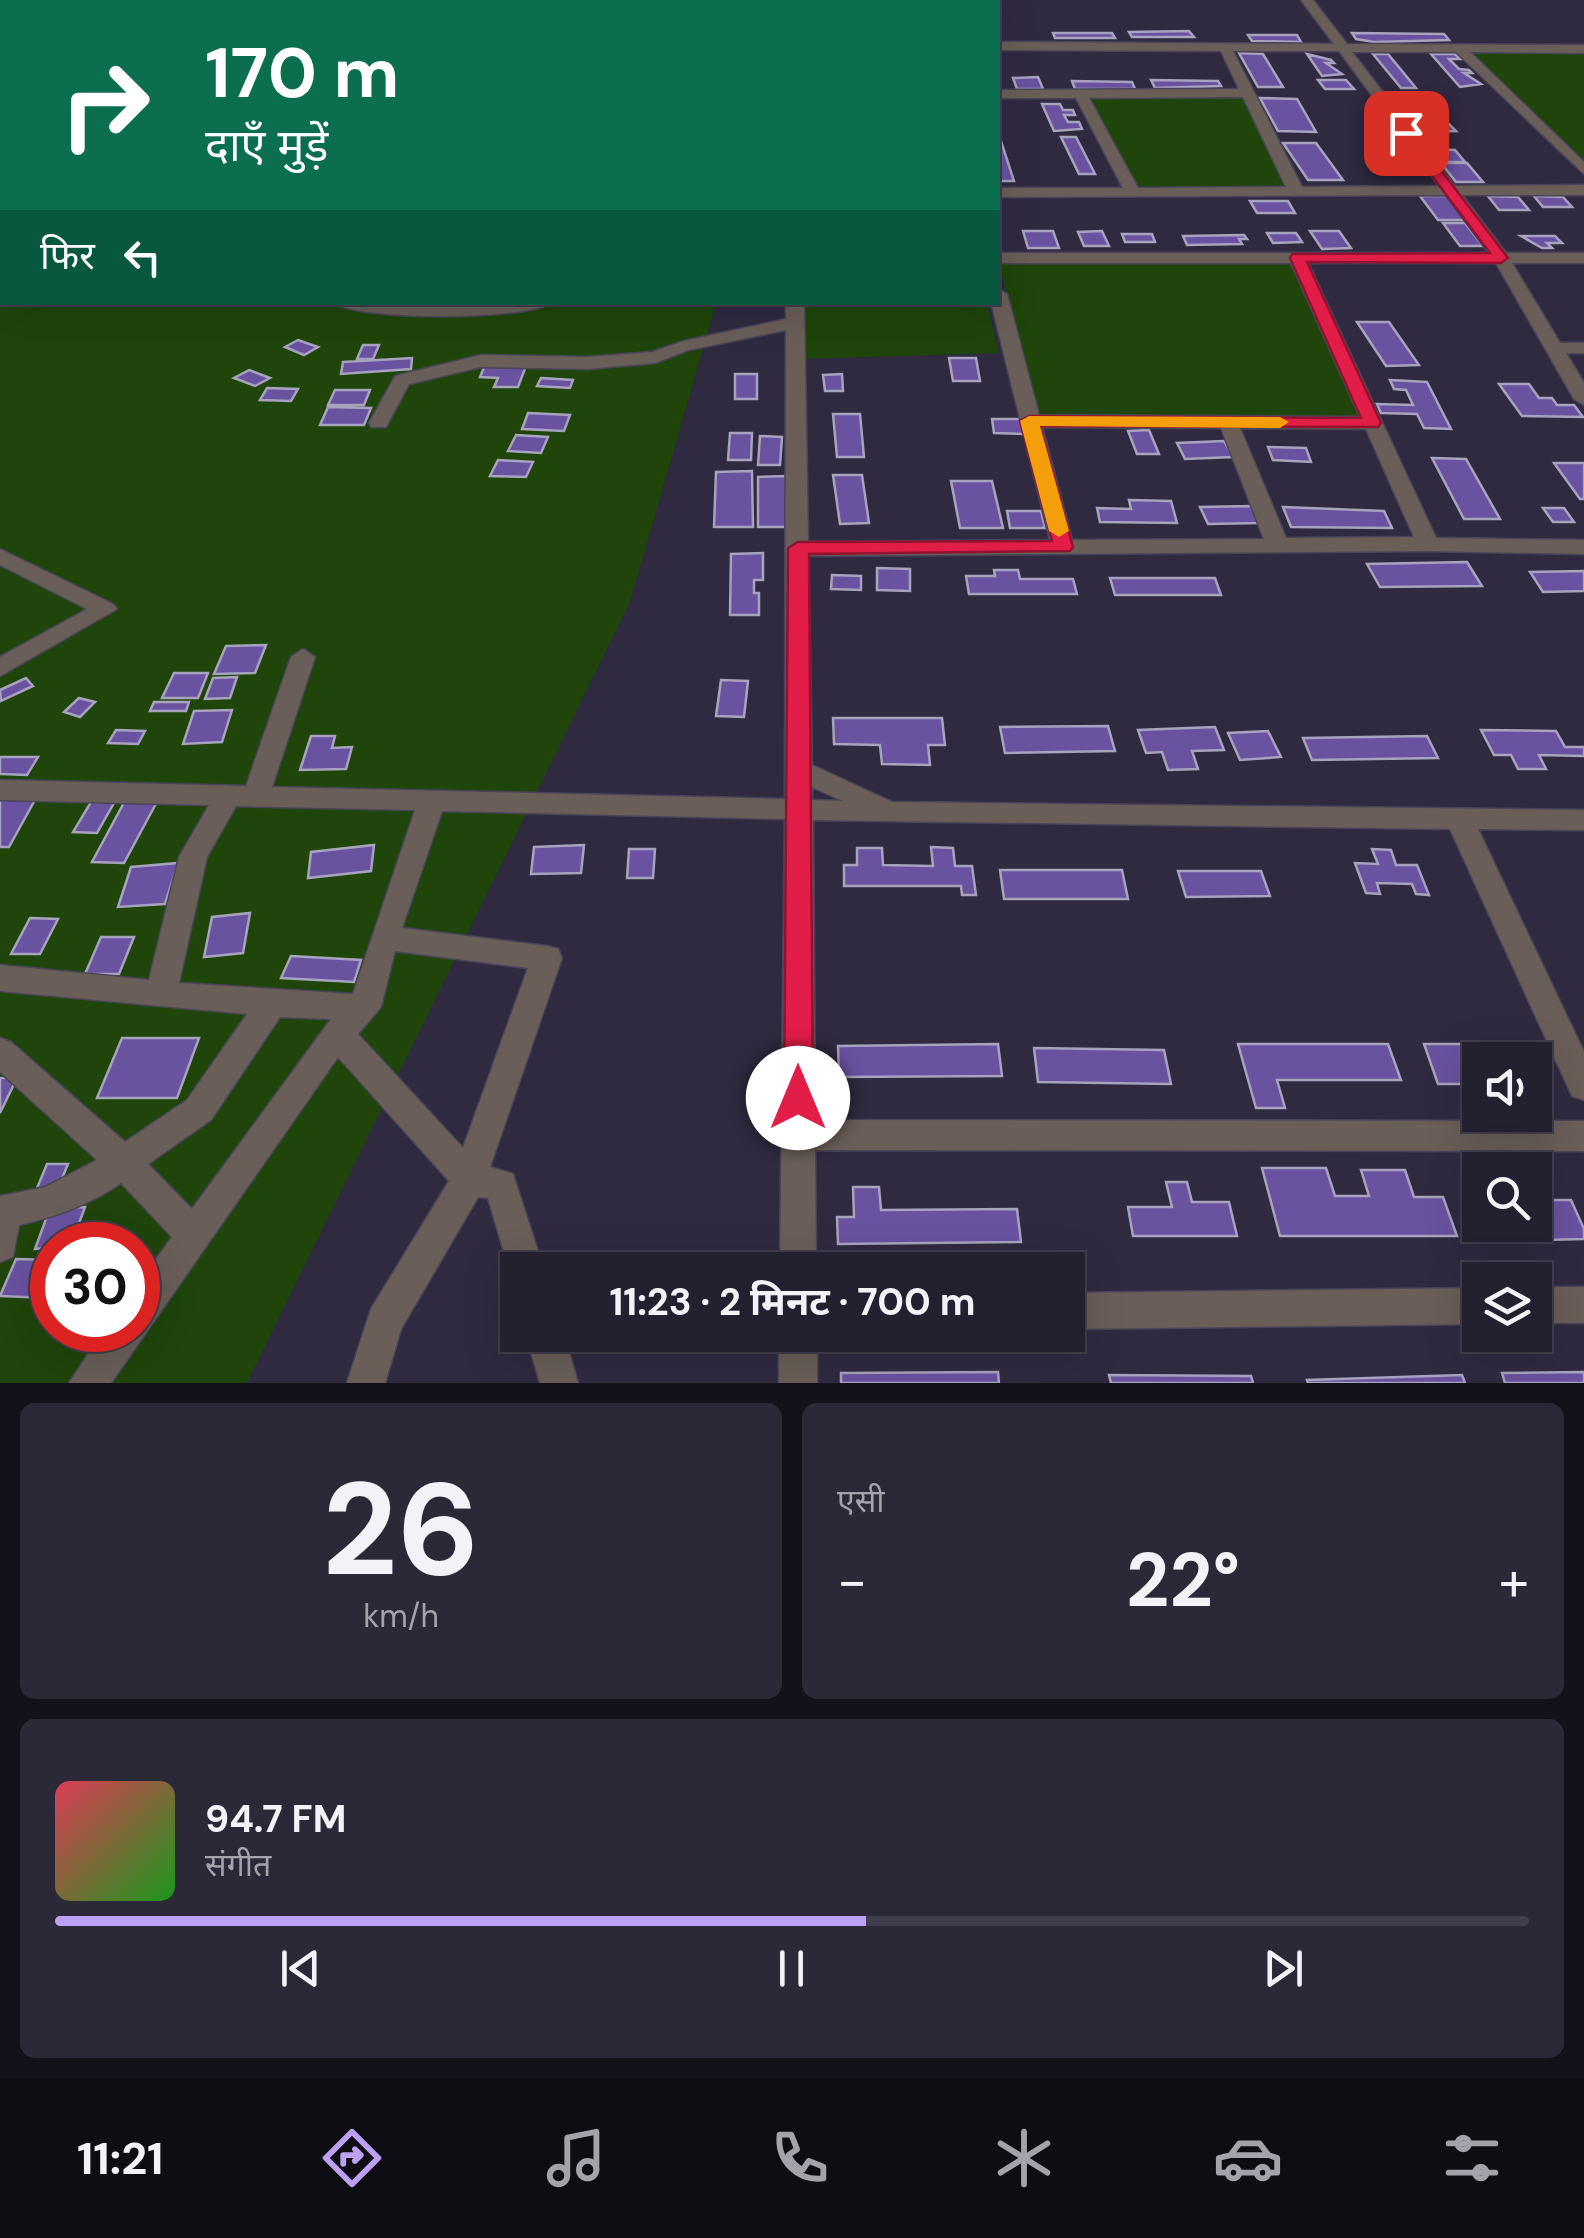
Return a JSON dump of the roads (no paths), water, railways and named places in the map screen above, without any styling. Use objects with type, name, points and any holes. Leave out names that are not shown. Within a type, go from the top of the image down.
[{"type":"street","points":[[1307,0],[1501,258],[1584,400]]},
{"type":"street","points":[[1000,46],[1584,49]]},
{"type":"street","points":[[1226,47],[1296,192]]},
{"type":"street","points":[[1460,49],[1584,170]]},
{"type":"street","points":[[1080,93],[1133,192]]},
{"type":"street","points":[[1000,94],[1248,93]]},
{"type":"street","points":[[1000,193],[1584,190]]},
{"type":"street","points":[[1000,258],[1584,258]]},
{"type":"street","points":[[1297,258],[1428,544]]},
{"type":"street","points":[[1000,302],[1063,547]]},
{"type":"street","points":[[355,305],[377,309],[499,310],[528,305]]},
{"type":"street","points":[[378,423],[402,380],[481,361],[588,363],[655,356],[794,313],[800,770],[798,1252]]},
{"type":"street","points":[[1557,348],[1584,348]]},
{"type":"street","points":[[1029,421],[1372,423]]},
{"type":"street","points":[[1228,422],[1278,545]]},
{"type":"street","points":[[798,548],[1428,544],[1584,548]]},
{"type":"street","points":[[0,556],[105,609],[3,663]]},
{"type":"street","points":[[162,992],[193,857],[242,795],[303,657]]},
{"type":"street","points":[[800,770],[890,812]]},
{"type":"street","points":[[0,790],[890,812],[1584,820]]},
{"type":"street","points":[[160,1285],[337,1033],[365,1007],[384,938],[432,799]]},
{"type":"street","points":[[1459,818],[1584,1086]]},
{"type":"street","points":[[366,1383],[384,1322],[469,1179],[548,958],[384,938]]},
{"type":"street","points":[[0,978],[270,1006],[365,1007]]},
{"type":"street","points":[[1,1224],[90,1186],[199,1110],[270,1006]]},
{"type":"street","points":[[337,1033],[469,1179],[501,1186],[521,1252]]},
{"type":"street","points":[[0,1052],[122,1162],[195,1236]]},
{"type":"street","points":[[798,1135],[1584,1136]]},
{"type":"street","points":[[1552,1305],[1584,1304]]},
{"type":"street","points":[[1085,1311],[1462,1306]]},
{"type":"street","points":[[88,1383],[111,1352]]},
{"type":"street","points":[[550,1352],[560,1383]]},
{"type":"street","points":[[798,1352],[798,1383]]}]
